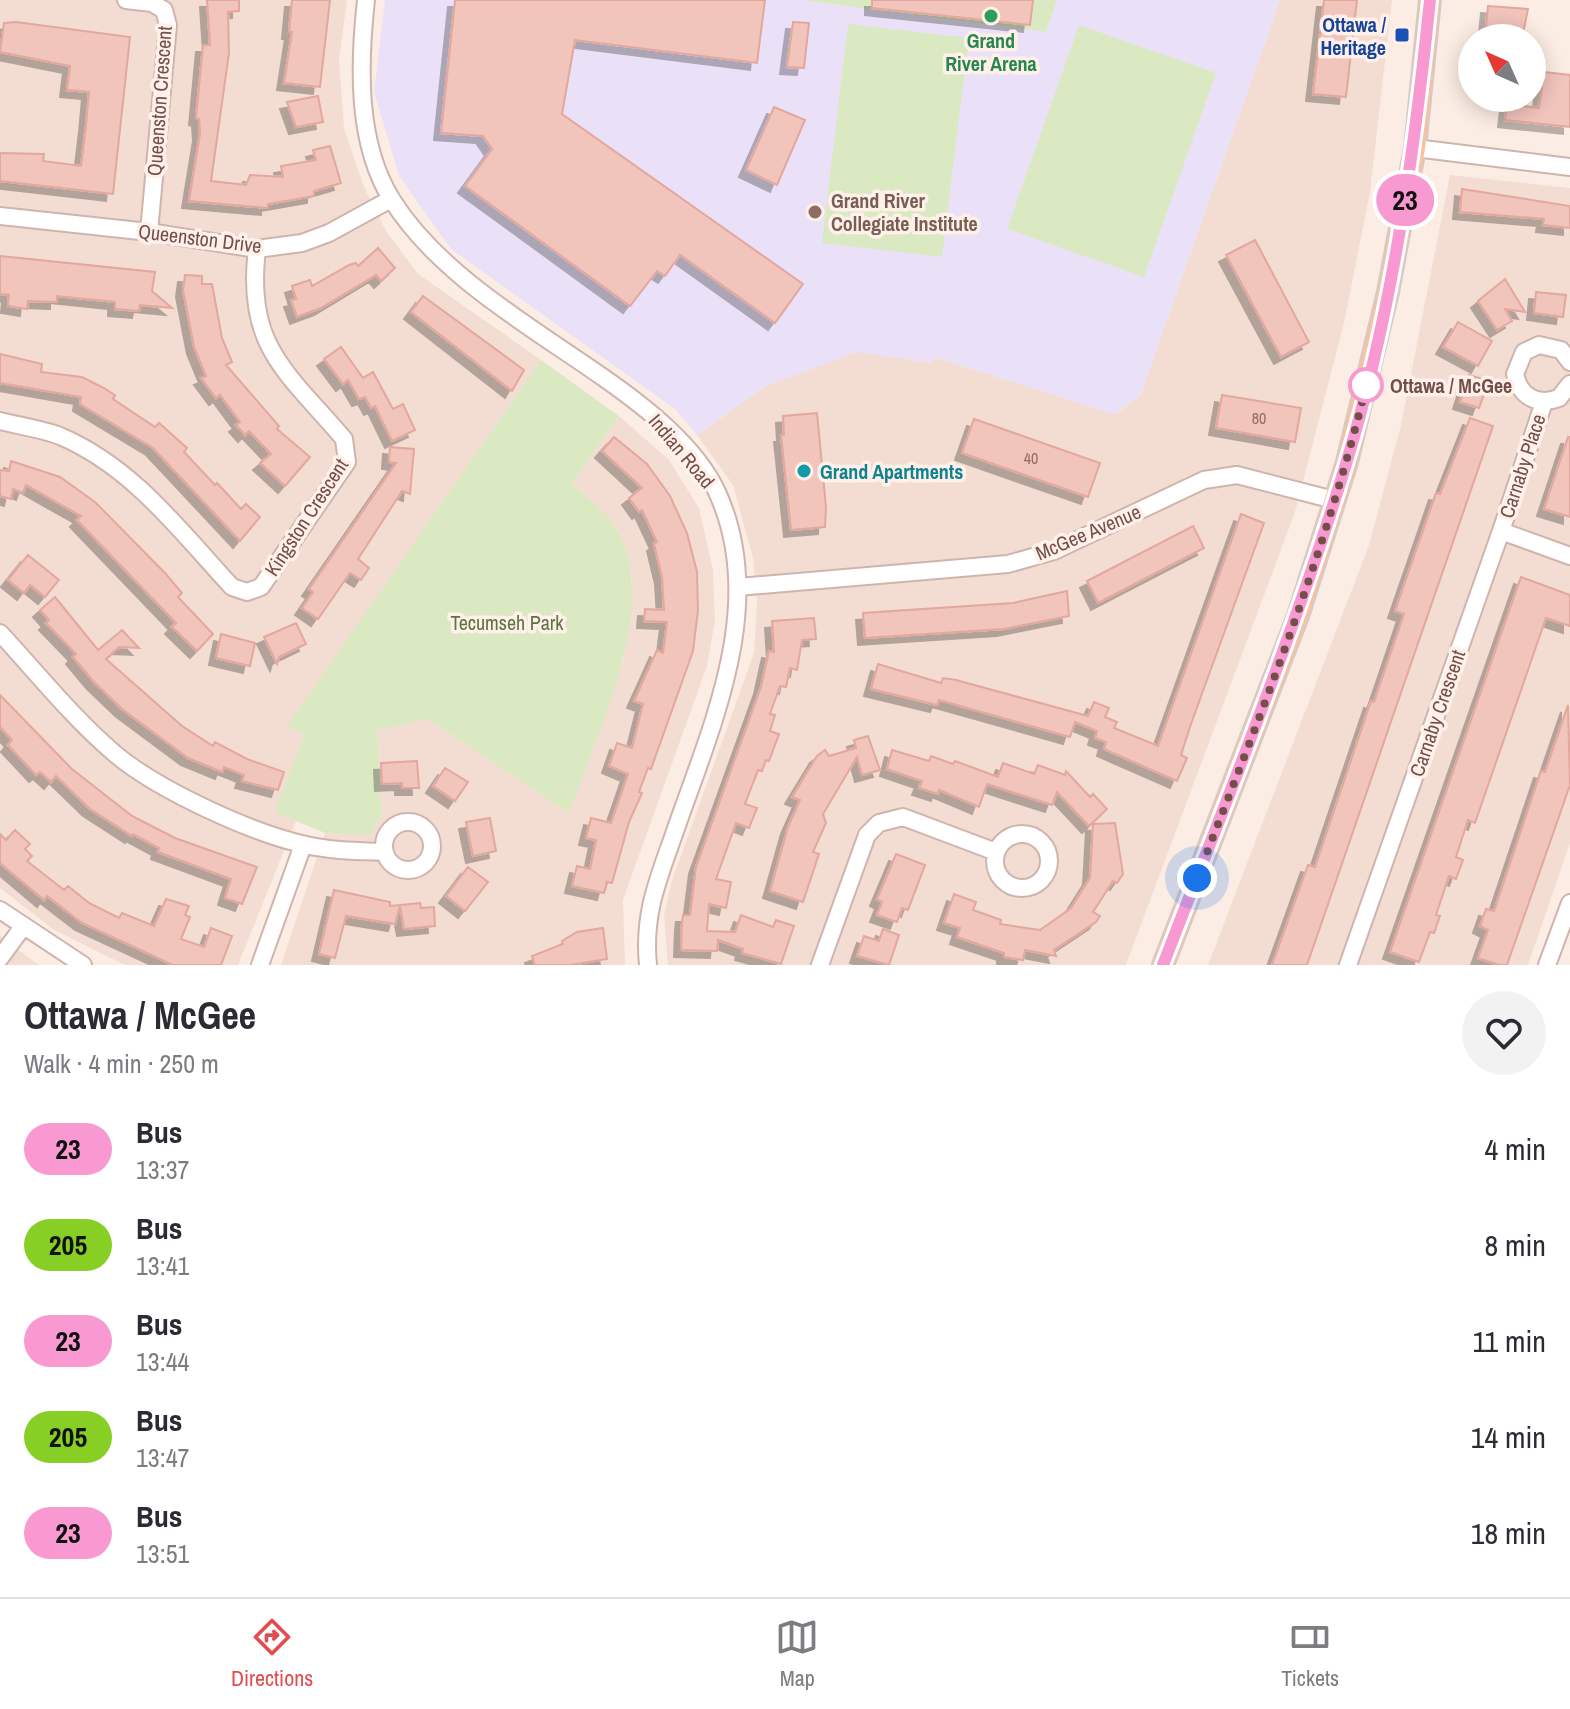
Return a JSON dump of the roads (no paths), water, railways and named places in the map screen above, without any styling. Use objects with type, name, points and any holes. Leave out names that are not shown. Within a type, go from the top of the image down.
[{"type":"main road","points":[[1163,965],[1298,616],[1334,500],[1388,292],[1415,148],[1430,0]]},
{"type":"street","name":"Queenston Crescent","points":[[126,0],[152,3],[164,10],[168,25],[149,232]]},
{"type":"street","name":"Indian Road","points":[[366,0],[361,86],[367,128],[391,199],[414,230],[452,269],[646,407],[682,445],[717,491],[732,541],[738,587],[727,679],[648,911],[648,965]]},
{"type":"street","points":[[1415,148],[1570,167]]},
{"type":"street","name":"Queenston Drive","points":[[0,216],[149,232],[257,249],[302,243],[391,199]]},
{"type":"street","name":"Kingston Crescent","points":[[0,421],[59,436],[109,462],[139,487],[232,587],[247,592],[261,587],[347,462],[348,451],[344,439],[281,365],[266,341],[256,314],[253,286],[257,249]]},
{"type":"street","name":"Carnaby Place","points":[[1570,362],[1561,350],[1549,345],[1530,348],[1518,361],[1517,384],[1531,399],[1544,402],[1559,398],[1570,384]]},
{"type":"street","name":"Carnaby Place","points":[[1501,531],[1544,402]]},
{"type":"street","name":"McGee Avenue","points":[[738,587],[1008,564],[1054,551],[1204,480],[1237,475],[1334,500]]},
{"type":"street","points":[[1501,531],[1570,556]]},
{"type":"street","name":"Carnaby Crescent","points":[[1348,965],[1501,531]]},
{"type":"street","points":[[0,633],[113,752],[156,783],[214,811],[303,845],[337,851],[385,852]]},
{"type":"street","points":[[820,965],[867,835],[879,823],[903,817],[996,852]]},
{"type":"street","points":[[260,965],[303,845]]},
{"type":"street","points":[[1547,965],[1569,906]]},
{"type":"street","points":[[0,910],[22,928],[83,965]]},
{"type":"street","points":[[0,958],[22,928]]},
{"type":"place","name":"Grand River Arena","points":[[991,16]]},
{"type":"place","name":"Ottawa / Heritage","points":[[1402,35]]},
{"type":"place","name":"Grand River Collegiate Institute","points":[[815,212]]},
{"type":"place","name":"Ottawa / McGee","points":[[1366,385]]},
{"type":"place","name":"Grand Apartments","points":[[804,471]]},
{"type":"park label","name":"Tecumseh Park","points":[[507,622]]}]
